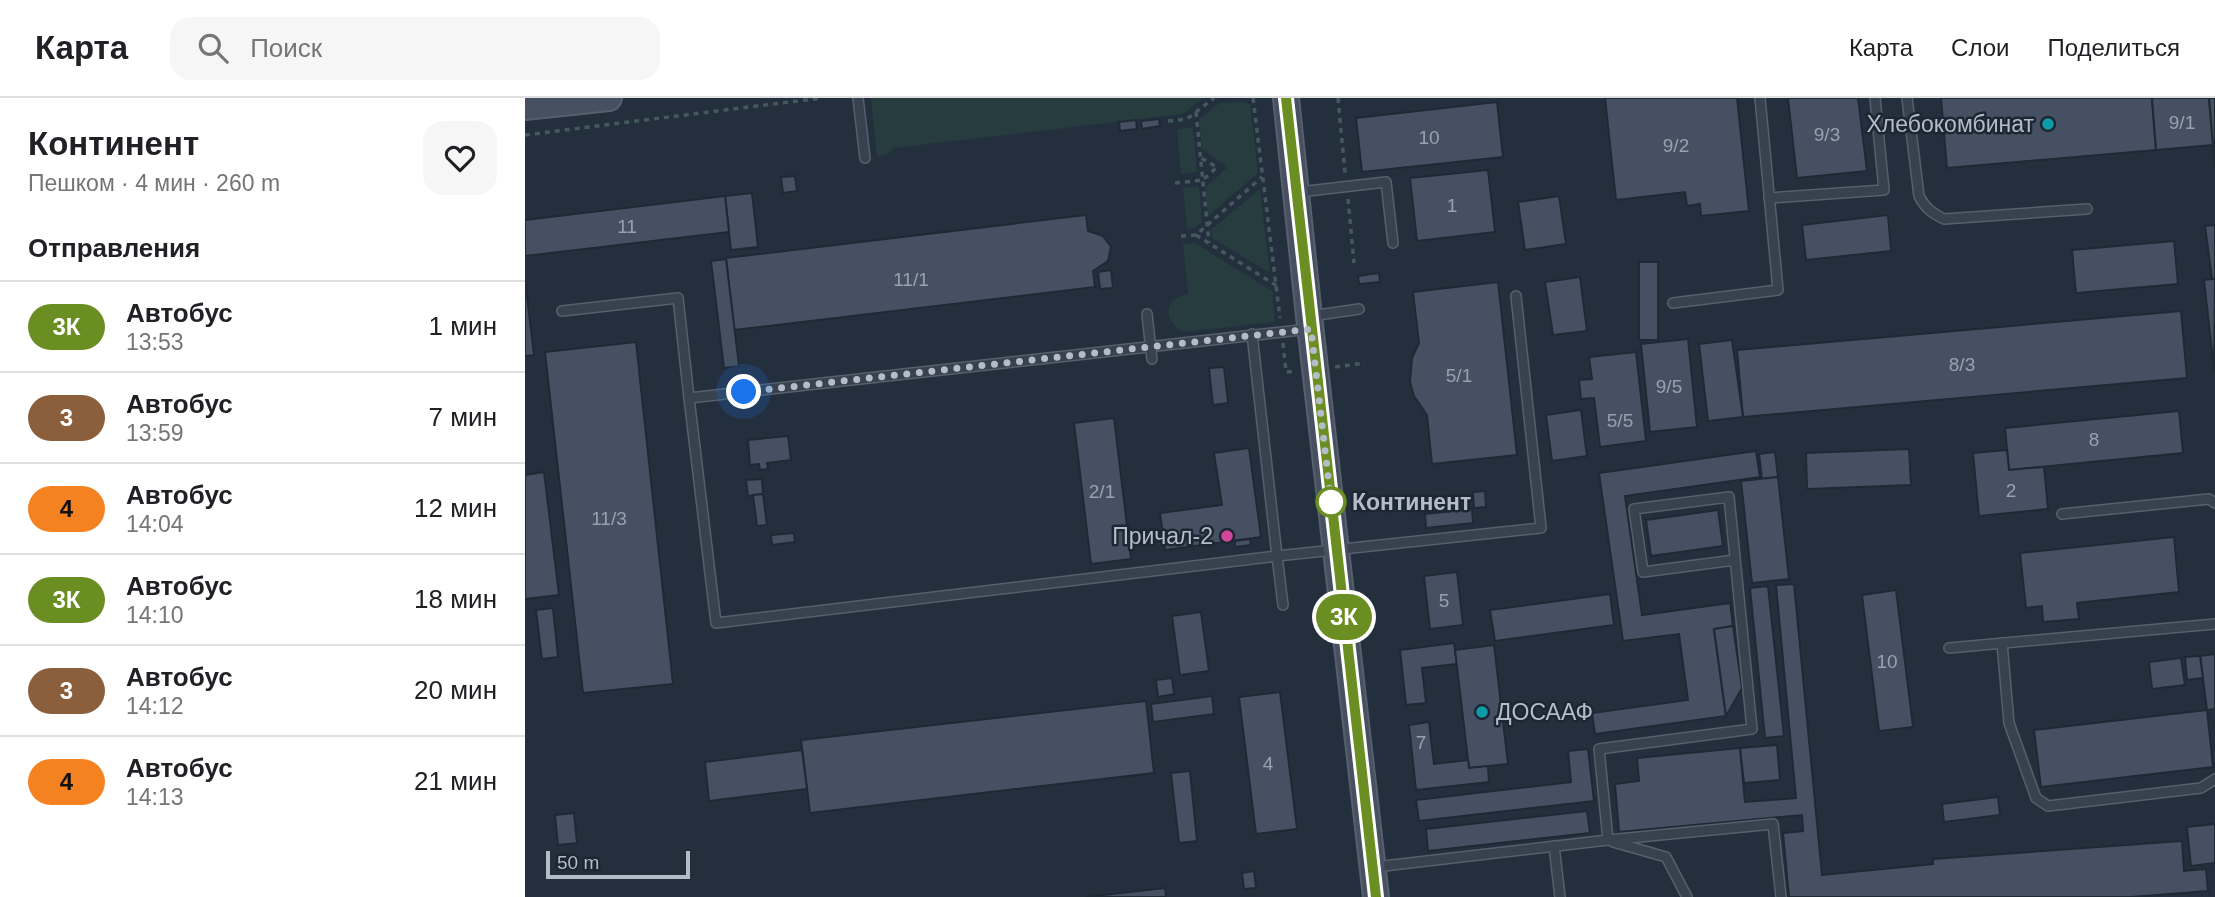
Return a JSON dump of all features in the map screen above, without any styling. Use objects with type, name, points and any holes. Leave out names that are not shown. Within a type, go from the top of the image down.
[{"type":"main road","points":[[525,107],[609,98]]},
{"type":"main road","points":[[1286,98],[1376,897]]},
{"type":"lane","points":[[858,98],[865,158]]},
{"type":"lane","points":[[1673,303],[1778,290],[1760,98]]},
{"type":"lane","points":[[1769,198],[1884,190],[1875,98]]},
{"type":"lane","points":[[1907,98],[1919,196],[1924,207],[1933,214],[1944,219],[2087,209]]},
{"type":"lane","points":[[1296,193],[1386,182],[1393,243]]},
{"type":"lane","points":[[562,311],[678,298],[716,623],[1277,556],[1541,528],[1516,296]]},
{"type":"lane","points":[[689,398],[1252,334],[1359,309]]},
{"type":"lane","points":[[1147,314],[1152,359]]},
{"type":"lane","points":[[1252,334],[1283,605]]},
{"type":"lane","points":[[1608,840],[1599,749],[1752,729],[1729,496],[1634,509],[1643,572],[1735,560]]},
{"type":"lane","points":[[2062,514],[2209,499],[2215,503]]},
{"type":"lane","points":[[1949,648],[2215,624]]},
{"type":"lane","points":[[2002,643],[2009,723],[2036,798],[2048,806],[2201,789],[2215,779]]},
{"type":"lane","points":[[1373,867],[1773,824],[1781,897]]},
{"type":"lane","points":[[1608,840],[1666,857],[1687,897]]},
{"type":"lane","points":[[1554,846],[1560,897]]},
{"type":"path","points":[[525,135],[821,98]]},
{"type":"path","points":[[1168,121],[1187,119],[1215,98]]},
{"type":"path","points":[[1196,112],[1209,243]]},
{"type":"path","points":[[1175,183],[1203,180],[1217,167],[1201,158]]},
{"type":"path","points":[[1196,235],[1262,177]]},
{"type":"path","points":[[1181,236],[1196,235],[1277,286]]},
{"type":"green space","points":[[871,98],[1203,98],[1183,114],[894,148],[886,155],[877,156]]},
{"type":"green space","points":[[1220,103],[1250,104],[1258,173],[1208,216],[1205,188],[1228,167],[1202,149],[1199,119]]},
{"type":"green space","points":[[1193,127],[1197,172],[1181,174],[1177,129]]},
{"type":"green space","points":[[1199,186],[1202,222],[1195,228],[1187,229],[1183,188]]},
{"type":"green space","points":[[1260,189],[1270,273],[1212,238],[1211,230]]},
{"type":"green space","points":[[1195,243],[1272,291],[1275,322],[1183,332],[1176,327],[1169,316],[1170,305],[1174,300],[1188,294],[1183,244]]},
{"type":"building","points":[[1605,98],[1737,98],[1749,211],[1701,216],[1700,204],[1687,206],[1685,192],[1616,200]]},
{"type":"building","points":[[1788,98],[1858,98],[1867,171],[1797,178]]},
{"type":"building","name":"Хлебокомбинат","points":[[1941,98],[2152,98],[2156,150],[1947,168]]},
{"type":"building","points":[[2152,98],[2209,98],[2213,145],[2156,150]]},
{"type":"building","points":[[2209,98],[2215,98],[2215,167],[2213,145]]},
{"type":"building","points":[[1497,102],[1503,157],[1362,172],[1356,118]]},
{"type":"building","points":[[1159,119],[1160,126],[1142,129],[1141,121]]},
{"type":"building","points":[[1136,120],[1137,129],[1120,131],[1119,122]]},
{"type":"building","points":[[1488,170],[1495,232],[1417,241],[1410,178]]},
{"type":"building","points":[[795,176],[797,191],[783,193],[781,177]]},
{"type":"building","points":[[752,193],[758,247],[731,250],[725,196]]},
{"type":"building","points":[[725,196],[729,232],[525,256],[525,220]]},
{"type":"building","points":[[1559,196],[1566,244],[1525,250],[1518,202]]},
{"type":"building","points":[[1086,215],[1088,231],[1103,236],[1111,247],[1108,261],[1093,271],[1095,287],[734,330],[726,258]]},
{"type":"building","points":[[1888,215],[1891,251],[1806,260],[1802,225]]},
{"type":"building","points":[[2215,225],[2215,279],[2212,279],[2205,226]]},
{"type":"building","points":[[2174,241],[2178,284],[2076,293],[2072,250]]},
{"type":"building","points":[[726,259],[739,366],[724,368],[711,261]]},
{"type":"building","points":[[1639,262],[1658,262],[1658,340],[1639,340]]},
{"type":"building","points":[[1111,270],[1113,288],[1100,289],[1098,272]]},
{"type":"building","points":[[1379,273],[1380,282],[1359,284],[1358,276]]},
{"type":"building","points":[[1580,277],[1587,331],[1553,335],[1545,282]]},
{"type":"building","points":[[525,279],[534,355],[525,356]]},
{"type":"building","points":[[2215,279],[2214,370],[2204,280]]},
{"type":"building","points":[[1498,282],[1517,455],[1432,464],[1427,415],[1414,396],[1410,382],[1412,358],[1419,343],[1413,292]]},
{"type":"building","points":[[2181,311],[2187,378],[1743,417],[1737,350]]},
{"type":"building","points":[[1688,339],[1697,427],[1650,432],[1641,344]]},
{"type":"building","points":[[1732,340],[1743,417],[1708,421],[1699,344]]},
{"type":"building","points":[[636,342],[673,684],[583,693],[545,352]]},
{"type":"building","points":[[1636,352],[1646,441],[1600,447],[1594,398],[1581,399],[1579,380],[1592,379],[1589,357]]},
{"type":"building","points":[[1224,367],[1228,403],[1213,405],[1209,368]]},
{"type":"building","points":[[1581,410],[1587,456],[1552,461],[1546,415]]},
{"type":"building","points":[[2179,411],[2183,453],[2009,470],[2005,428]]},
{"type":"building","points":[[1114,418],[1131,559],[1091,564],[1074,423]]},
{"type":"building","points":[[788,436],[791,460],[767,463],[768,469],[760,470],[759,464],[750,465],[748,440]]},
{"type":"building","points":[[1249,448],[1261,537],[1165,550],[1160,513],[1222,505],[1214,453]]},
{"type":"building","points":[[1909,449],[1911,485],[1807,489],[1806,453]]},
{"type":"building","points":[[2007,450],[2009,470],[2044,467],[2048,509],[1979,516],[1973,453]]},
{"type":"building","points":[[1756,451],[1760,477],[1625,496],[1642,615],[1730,603],[1733,626],[1714,629],[1726,716],[1595,734],[1592,713],[1688,700],[1679,634],[1623,641],[1599,473]]},
{"type":"building","points":[[1775,452],[1778,477],[1762,479],[1759,454]]},
{"type":"building","points":[[544,472],[559,595],[525,599],[525,475]]},
{"type":"building","points":[[1778,477],[1789,579],[1752,583],[1741,481]]},
{"type":"building","points":[[762,479],[763,494],[748,496],[746,480]]},
{"type":"building","points":[[1485,491],[1486,507],[1474,508],[1473,492]]},
{"type":"building","points":[[763,494],[767,525],[757,526],[753,495]]},
{"type":"building","points":[[1472,509],[1473,523],[1426,528],[1425,514]]},
{"type":"building","points":[[1718,510],[1723,546],[1651,556],[1646,520]]},
{"type":"building","points":[[794,533],[795,542],[772,545],[771,535]]},
{"type":"building","points":[[2174,537],[2179,592],[2077,603],[2079,619],[2043,622],[2042,606],[2026,608],[2020,553]]},
{"type":"building","points":[[1250,539],[1251,545],[1235,547],[1235,541]]},
{"type":"building","points":[[1457,572],[1463,625],[1430,629],[1424,576]]},
{"type":"building","points":[[1794,584],[1822,875],[1933,864],[1933,859],[2182,841],[2184,871],[2206,869],[2208,891],[2131,897],[1789,897],[1783,833],[1803,831],[1802,815],[1619,832],[1615,784],[1639,781],[1637,758],[1740,748],[1745,802],[1796,798],[1776,585]]},
{"type":"building","points":[[1768,586],[1784,736],[1765,738],[1750,588]]},
{"type":"building","points":[[1896,590],[1913,727],[1879,731],[1862,595]]},
{"type":"building","points":[[1610,594],[1614,625],[1495,641],[1490,610]]},
{"type":"building","points":[[553,608],[558,657],[542,659],[536,610]]},
{"type":"building","points":[[1201,612],[1209,671],[1180,675],[1172,616]]},
{"type":"building","points":[[1733,626],[1742,688],[1726,716],[1714,629]]},
{"type":"building","points":[[1454,643],[1457,664],[1422,668],[1426,703],[1406,705],[1400,650]]},
{"type":"building","name":"ДОСААФ","points":[[1494,645],[1508,764],[1469,768],[1455,650]]},
{"type":"building","points":[[2215,654],[2215,709],[2207,710],[2200,656]]},
{"type":"building","points":[[2200,656],[2203,678],[2187,680],[2185,657]]},
{"type":"building","points":[[2181,658],[2185,685],[2152,689],[2149,662]]},
{"type":"building","points":[[1172,678],[1174,694],[1158,697],[1156,680]]},
{"type":"building","points":[[1280,692],[1297,829],[1256,834],[1239,697]]},
{"type":"building","points":[[1212,696],[1214,714],[1153,722],[1151,704]]},
{"type":"building","points":[[1146,701],[1154,773],[810,813],[801,740]]},
{"type":"building","points":[[2207,710],[2213,767],[2041,787],[2034,730]]},
{"type":"building","points":[[1429,722],[1434,764],[1468,760],[1469,768],[1488,766],[1489,782],[1416,790],[1409,725]]},
{"type":"building","points":[[1777,745],[1780,780],[1744,783],[1740,748]]},
{"type":"building","points":[[1588,749],[1594,801],[1419,821],[1416,800],[1571,782],[1568,751]]},
{"type":"building","points":[[802,750],[807,789],[709,801],[705,762]]},
{"type":"building","points":[[1190,771],[1197,841],[1179,843],[1171,773]]},
{"type":"building","points":[[1998,797],[2000,815],[1944,822],[1942,804]]},
{"type":"building","points":[[1587,811],[1590,833],[1428,851],[1426,829]]},
{"type":"building","points":[[574,813],[577,843],[558,845],[555,815]]},
{"type":"building","points":[[2215,824],[2215,863],[2191,866],[2187,827]]},
{"type":"building","points":[[1254,871],[1256,888],[1244,889],[1242,873]]},
{"type":"building","points":[[1165,888],[1166,897],[1086,897]]},
{"type":"bus line","name":"3К","points":[[1286,98],[1376,897]]},
{"type":"place","name":"Хлебокомбинат","points":[[2048,124]]},
{"type":"place","name":"Континент","points":[[1331,502]]},
{"type":"place","name":"Причал-2","points":[[1227,536]]},
{"type":"place","name":"ДОСААФ","points":[[1482,712]]},
{"type":"route","points":[[744,392],[1311,329],[1331,502]]}]
